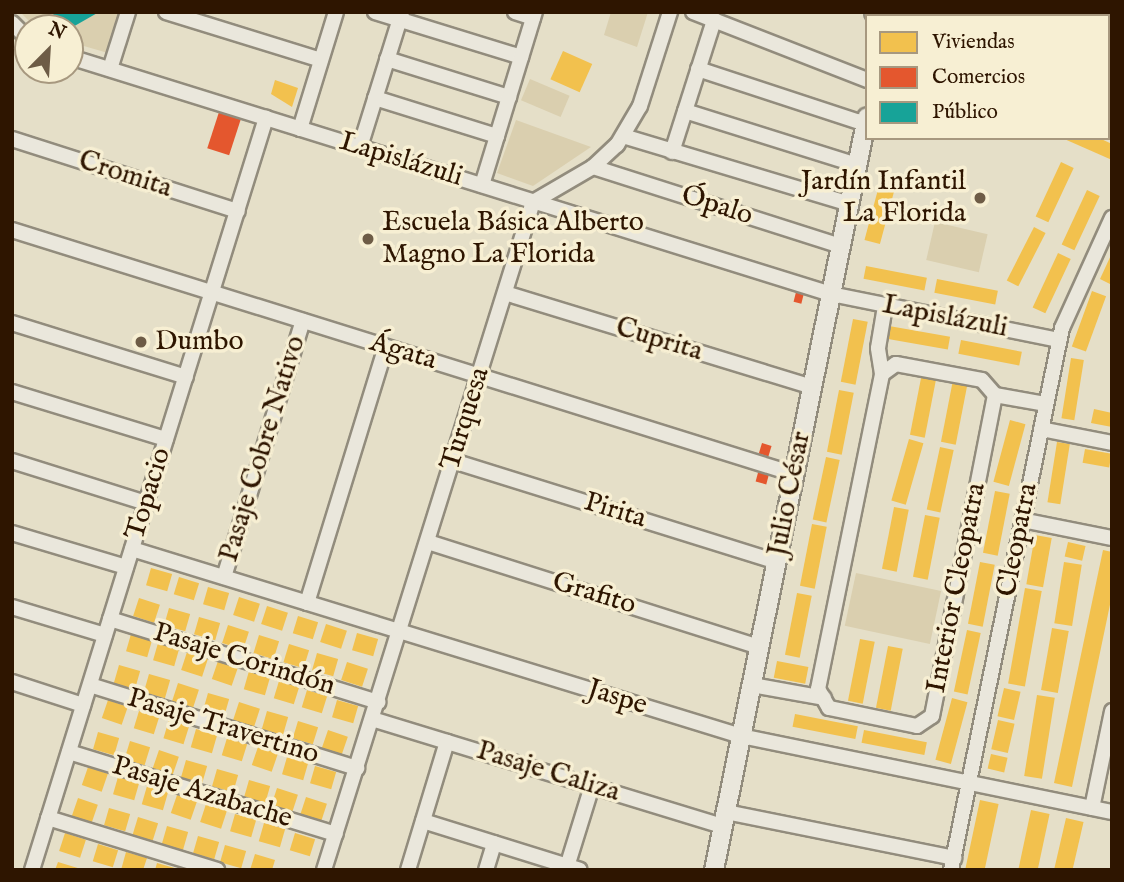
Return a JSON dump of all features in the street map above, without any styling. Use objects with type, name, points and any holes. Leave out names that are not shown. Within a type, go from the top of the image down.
[{"type":"street","points":[[110,69],[128,12]]},
{"type":"street","points":[[166,12],[321,60]]},
{"type":"street","points":[[300,128],[336,12]]},
{"type":"street","points":[[375,12],[401,16],[521,57]]},
{"type":"street","points":[[482,185],[534,15],[515,12]]},
{"type":"street","points":[[533,201],[593,167],[623,136],[640,106],[670,12]]},
{"type":"street","points":[[693,12],[865,79]]},
{"type":"street","points":[[360,147],[401,16]]},
{"type":"street","points":[[672,152],[714,20]]},
{"type":"street","points":[[387,59],[509,97]]},
{"type":"street","name":"Lapislázuli","points":[[84,61],[831,294],[1059,340]]},
{"type":"street","points":[[698,69],[865,121]]},
{"type":"street","points":[[375,98],[497,136]]},
{"type":"street","points":[[685,111],[857,165]]},
{"type":"street","name":"Topacio","points":[[32,870],[266,118]]},
{"type":"street","name":"Julio César","points":[[714,870],[865,126]]},
{"type":"street","points":[[623,136],[849,204]]},
{"type":"street","name":"Cromita","points":[[12,139],[238,211]]},
{"type":"street","name":"Ópalo","points":[[593,167],[841,246]]},
{"type":"street","name":"Turquesa","points":[[324,870],[533,201]]},
{"type":"street","name":"Cleopatra","points":[[953,864],[1059,340],[1112,218]]},
{"type":"street","name":"Ágata","points":[[12,230],[794,474]]},
{"type":"street","name":"Cuprita","points":[[505,293],[812,387]]},
{"type":"street","points":[[824,698],[818,689],[882,374],[878,348],[885,306]]},
{"type":"street","name":"Pasaje Cobre Nativo","points":[[223,578],[303,321]]},
{"type":"street","points":[[12,323],[186,377]]},
{"type":"street","points":[[307,603],[386,347]]},
{"type":"street","points":[[882,374],[896,364],[982,380],[995,395],[1046,404]]},
{"type":"street","points":[[12,392],[166,439]]},
{"type":"street","name":"Interior Cleopatra","points":[[824,698],[829,708],[918,726],[932,716],[995,395]]},
{"type":"street","points":[[1041,429],[1112,443]]},
{"type":"street","points":[[12,461],[146,503]]},
{"type":"street","name":"Pirita","points":[[453,461],[776,562]]},
{"type":"street","name":"Interior Cleopatra","points":[[1023,520],[1112,538]]},
{"type":"street","points":[[12,533],[126,567]]},
{"type":"street","name":"Grafito","points":[[428,542],[759,646]]},
{"type":"street","name":"Jaspe","points":[[132,549],[741,736],[1112,812]]},
{"type":"street","points":[[12,607],[105,635]]},
{"type":"street","name":"Pasaje Corindón","points":[[110,619],[378,702]]},
{"type":"street","points":[[12,682],[83,705]]},
{"type":"street","name":"Pasaje Travertino","points":[[90,685],[357,768]]},
{"type":"street","points":[[752,685],[824,698]]},
{"type":"street","points":[[1092,808],[1112,711]]},
{"type":"street","name":"Pasaje Caliza","points":[[372,719],[592,786],[724,819],[953,864]]},
{"type":"street","points":[[408,870],[447,742]]},
{"type":"street","name":"Pasaje Azabache","points":[[69,752],[336,834]]},
{"type":"street","points":[[424,821],[571,868],[592,786]]},
{"type":"street","points":[[48,818],[217,870]]},
{"type":"street","points":[[486,870],[495,843]]},
{"type":"shaded area","points":[[20,12],[121,12],[108,53],[84,46],[84,14]]},
{"type":"shaded area","points":[[611,12],[648,12],[637,47],[604,35]]},
{"type":"shaded area","points":[[530,79],[570,96],[561,117],[521,100]]},
{"type":"shaded area","points":[[516,120],[591,147],[533,186],[497,173]]},
{"type":"shaded area","points":[[935,222],[988,234],[979,272],[926,260]]},
{"type":"shaded area","points":[[856,573],[941,591],[930,644],[845,626]]},
{"type":"building: Viviendas","points":[[563,51],[592,64],[580,92],[550,79]]},
{"type":"building: Viviendas","points":[[275,80],[298,88],[292,107],[271,94]]},
{"type":"building: Viviendas","points":[[1067,140],[1103,140],[1112,144],[1112,160]]},
{"type":"building: Viviendas","points":[[1061,162],[1074,168],[1048,222],[1036,216]]},
{"type":"building: Viviendas","points":[[880,182],[895,186],[880,244],[864,240]]},
{"type":"building: Viviendas","points":[[1087,190],[1100,196],[1074,250],[1062,244]]},
{"type":"building: Viviendas","points":[[1034,227],[1046,233],[1018,286],[1007,280]]},
{"type":"building: Viviendas","points":[[1058,253],[1071,259],[1045,313],[1033,307]]},
{"type":"building: Viviendas","points":[[1112,253],[1112,285],[1100,279]]},
{"type":"building: Viviendas","points":[[866,266],[927,278],[924,291],[864,279]]},
{"type":"building: Viviendas","points":[[937,279],[998,291],[995,305],[934,293]]},
{"type":"building: Viviendas","points":[[1092,291],[1106,296],[1086,352],[1072,346]]},
{"type":"building: Viviendas","points":[[853,319],[868,322],[856,385],[841,382]]},
{"type":"building: Viviendas","points":[[889,326],[950,337],[948,350],[887,339]]},
{"type":"building: Viviendas","points":[[961,340],[1022,352],[1019,366],[958,354]]},
{"type":"building: Viviendas","points":[[1071,358],[1084,360],[1074,420],[1061,418]]},
{"type":"building: Viviendas","points":[[922,373],[937,376],[925,438],[910,435]]},
{"type":"building: Viviendas","points":[[953,380],[968,383],[956,445],[941,442]]},
{"type":"building: Viviendas","points":[[839,390],[854,393],[842,455],[827,452]]},
{"type":"building: Viviendas","points":[[1094,409],[1112,413],[1112,427],[1091,423]]},
{"type":"building: Viviendas","points":[[1010,420],[1025,424],[1009,486],[993,482]]},
{"type":"building: Viviendas","points":[[909,439],[923,443],[906,505],[891,501]]},
{"type":"building: Viviendas","points":[[1057,442],[1070,444],[1060,504],[1047,502]]},
{"type":"building: Viviendas","points":[[940,447],[954,450],[940,513],[927,510]]},
{"type":"building: Viviendas","points":[[1085,449],[1112,454],[1109,467],[1083,463]]},
{"type":"building: Viviendas","points":[[826,457],[840,460],[826,523],[813,520]]},
{"type":"building: Viviendas","points":[[995,491],[1010,494],[998,556],[983,553]]},
{"type":"building: Viviendas","points":[[894,507],[909,510],[897,572],[882,569]]},
{"type":"building: Viviendas","points":[[925,515],[940,518],[928,580],[913,577]]},
{"type":"building: Viviendas","points":[[812,524],[827,527],[815,589],[800,586]]},
{"type":"building: Viviendas","points":[[1035,535],[1052,538],[1043,587],[1026,584]]},
{"type":"building: Viviendas","points":[[1068,542],[1086,546],[1082,561],[1065,557]]},
{"type":"building: Viviendas","points":[[1103,550],[1112,552],[1112,595],[1072,787],[1054,783]]},
{"type":"building: Viviendas","points":[[980,562],[995,565],[983,627],[968,624]]},
{"type":"building: Viviendas","points":[[1064,562],[1082,565],[1072,626],[1054,623]]},
{"type":"building: Viviendas","points":[[151,568],[172,574],[167,591],[146,585]]},
{"type":"building: Viviendas","points":[[179,577],[199,583],[194,600],[174,594]]},
{"type":"building: Viviendas","points":[[208,587],[229,593],[224,610],[203,604]]},
{"type":"building: Viviendas","points":[[1025,588],[1042,591],[1025,686],[1008,684]]},
{"type":"building: Viviendas","points":[[797,593],[812,596],[800,658],[785,655]]},
{"type":"building: Viviendas","points":[[239,597],[260,604],[254,622],[233,615]]},
{"type":"building: Viviendas","points":[[139,598],[160,605],[154,623],[133,616]]},
{"type":"building: Viviendas","points":[[267,606],[288,613],[282,631],[261,624]]},
{"type":"building: Viviendas","points":[[169,608],[190,614],[185,631],[164,625]]},
{"type":"building: Viviendas","points":[[298,616],[318,622],[313,639],[293,633]]},
{"type":"building: Viviendas","points":[[199,617],[220,623],[215,640],[194,634]]},
{"type":"building: Viviendas","points":[[326,624],[347,631],[341,649],[320,642]]},
{"type":"building: Viviendas","points":[[228,625],[249,632],[243,650],[222,643]]},
{"type":"building: Viviendas","points":[[1052,628],[1069,631],[1058,693],[1041,690]]},
{"type":"building: Viviendas","points":[[967,630],[981,633],[968,695],[954,692]]},
{"type":"building: Viviendas","points":[[357,633],[378,639],[373,656],[352,650]]},
{"type":"building: Viviendas","points":[[131,634],[152,640],[147,657],[126,651]]},
{"type":"building: Viviendas","points":[[259,635],[279,641],[274,659],[253,653]]},
{"type":"building: Viviendas","points":[[860,639],[875,642],[863,704],[848,701]]},
{"type":"building: Viviendas","points":[[158,643],[179,649],[174,666],[153,660]]},
{"type":"building: Viviendas","points":[[289,644],[309,650],[304,668],[283,662]]},
{"type":"building: Viviendas","points":[[888,646],[903,649],[891,711],[876,708]]},
{"type":"building: Viviendas","points":[[187,652],[208,659],[202,677],[181,670]]},
{"type":"building: Viviendas","points":[[317,653],[338,659],[333,676],[312,670]]},
{"type":"building: Viviendas","points":[[218,661],[238,668],[232,686],[212,679]]},
{"type":"building: Viviendas","points":[[777,661],[808,667],[805,684],[774,678]]},
{"type":"building: Viviendas","points":[[347,662],[368,669],[362,687],[341,680]]},
{"type":"building: Viviendas","points":[[119,665],[140,671],[135,689],[114,683]]},
{"type":"building: Viviendas","points":[[249,671],[270,677],[265,695],[244,689]]},
{"type":"building: Viviendas","points":[[149,674],[170,680],[165,698],[144,692]]},
{"type":"building: Viviendas","points":[[279,681],[299,687],[294,704],[274,698]]},
{"type":"building: Viviendas","points":[[178,683],[199,690],[193,708],[172,701]]},
{"type":"building: Viviendas","points":[[1004,688],[1021,692],[1014,720],[997,716]]},
{"type":"building: Viviendas","points":[[307,690],[327,696],[322,713],[302,707]]},
{"type":"building: Viviendas","points":[[208,693],[229,699],[224,716],[203,710]]},
{"type":"building: Viviendas","points":[[1037,695],[1055,698],[1042,779],[1024,776]]},
{"type":"building: Viviendas","points":[[952,698],[967,702],[951,764],[935,760]]},
{"type":"building: Viviendas","points":[[108,700],[128,707],[122,725],[102,718]]},
{"type":"building: Viviendas","points":[[337,700],[358,706],[353,723],[332,717]]},
{"type":"building: Viviendas","points":[[239,702],[260,709],[254,727],[233,720]]},
{"type":"building: Viviendas","points":[[139,711],[159,717],[154,734],[134,728]]},
{"type":"building: Viviendas","points":[[267,711],[288,717],[283,735],[262,729]]},
{"type":"building: Viviendas","points":[[795,714],[858,726],[855,739],[793,727]]},
{"type":"building: Viviendas","points":[[169,720],[189,726],[184,744],[163,738]]},
{"type":"building: Viviendas","points":[[998,720],[1015,724],[1008,753],[991,749]]},
{"type":"building: Viviendas","points":[[298,721],[318,727],[313,744],[293,738]]},
{"type":"building: Viviendas","points":[[196,729],[217,735],[212,753],[191,747]]},
{"type":"building: Viviendas","points":[[328,730],[348,737],[342,755],[322,748]]},
{"type":"building: Viviendas","points":[[864,730],[927,742],[924,755],[862,743]]},
{"type":"building: Viviendas","points":[[98,732],[119,738],[114,755],[93,749]]},
{"type":"building: Viviendas","points":[[227,738],[247,744],[242,761],[222,755]]},
{"type":"building: Viviendas","points":[[130,741],[150,747],[145,765],[124,759]]},
{"type":"building: Viviendas","points":[[258,747],[278,754],[272,772],[252,765]]},
{"type":"building: Viviendas","points":[[159,750],[179,757],[173,775],[153,768]]},
{"type":"building: Viviendas","points":[[991,754],[1008,758],[1004,772],[988,769]]},
{"type":"building: Viviendas","points":[[287,757],[308,763],[303,780],[282,774]]},
{"type":"building: Viviendas","points":[[186,760],[207,766],[202,783],[181,777]]},
{"type":"building: Viviendas","points":[[315,766],[336,772],[331,789],[310,783]]},
{"type":"building: Viviendas","points":[[88,767],[108,774],[102,792],[82,785]]},
{"type":"building: Viviendas","points":[[217,769],[238,775],[233,792],[212,786]]},
{"type":"building: Viviendas","points":[[118,777],[139,783],[134,800],[113,794]]},
{"type":"building: Viviendas","points":[[249,780],[270,786],[265,803],[244,797]]},
{"type":"building: Viviendas","points":[[147,786],[168,792],[163,810],[142,804]]},
{"type":"building: Viviendas","points":[[277,788],[298,795],[292,813],[271,806]]},
{"type":"building: Viviendas","points":[[177,795],[197,802],[191,820],[171,813]]},
{"type":"building: Viviendas","points":[[306,797],[327,804],[321,822],[300,815]]},
{"type":"building: Viviendas","points":[[78,798],[98,805],[92,823],[72,816]]},
{"type":"building: Viviendas","points":[[980,800],[999,804],[985,870],[965,869]]},
{"type":"building: Viviendas","points":[[206,804],[227,811],[221,829],[200,822]]},
{"type":"building: Viviendas","points":[[109,808],[130,814],[125,831],[104,825]]},
{"type":"building: Viviendas","points":[[1031,810],[1050,814],[1038,870],[1018,870]]},
{"type":"building: Viviendas","points":[[235,814],[256,820],[251,837],[230,831]]},
{"type":"building: Viviendas","points":[[138,817],[158,823],[153,841],[132,835]]},
{"type":"building: Viviendas","points":[[1066,818],[1084,822],[1072,870],[1054,870]]},
{"type":"building: Viviendas","points":[[264,823],[285,829],[280,847],[259,841]]},
{"type":"building: Viviendas","points":[[167,826],[188,832],[183,850],[162,844]]},
{"type":"building: Viviendas","points":[[65,833],[86,840],[80,858],[59,851]]},
{"type":"building: Viviendas","points":[[295,833],[315,839],[310,856],[290,850]]},
{"type":"building: Viviendas","points":[[198,836],[219,842],[214,859],[193,853]]},
{"type":"building: Viviendas","points":[[98,844],[118,850],[113,867],[93,861]]},
{"type":"building: Viviendas","points":[[225,845],[246,851],[241,868],[220,862]]},
{"type":"building: Viviendas","points":[[126,852],[147,858],[143,870],[121,870]]},
{"type":"building: Viviendas","points":[[255,854],[275,860],[272,870],[250,870]]},
{"type":"building: Viviendas","points":[[58,862],[81,869],[81,870],[55,870]]},
{"type":"building: Viviendas","points":[[157,863],[178,869],[178,870],[155,870]]},
{"type":"building: Comercios","points":[[219,112],[241,119],[229,155],[207,148]]},
{"type":"building: Comercios","points":[[796,292],[804,294],[801,304],[794,302]]},
{"type":"building: Comercios","points":[[762,443],[772,446],[768,456],[759,454]]},
{"type":"building: Comercios","points":[[759,469],[770,472],[766,484],[756,482]]},
{"type":"building: Público","points":[[52,12],[99,12],[84,21],[84,14]]},
{"type":"place","name":"Jardín Infantil La Florida","points":[[980,198]]},
{"type":"place","name":"Escuela Básica Alberto Magno La Florida","points":[[368,239]]},
{"type":"place","name":"Dumbo","points":[[141,342]]}]
